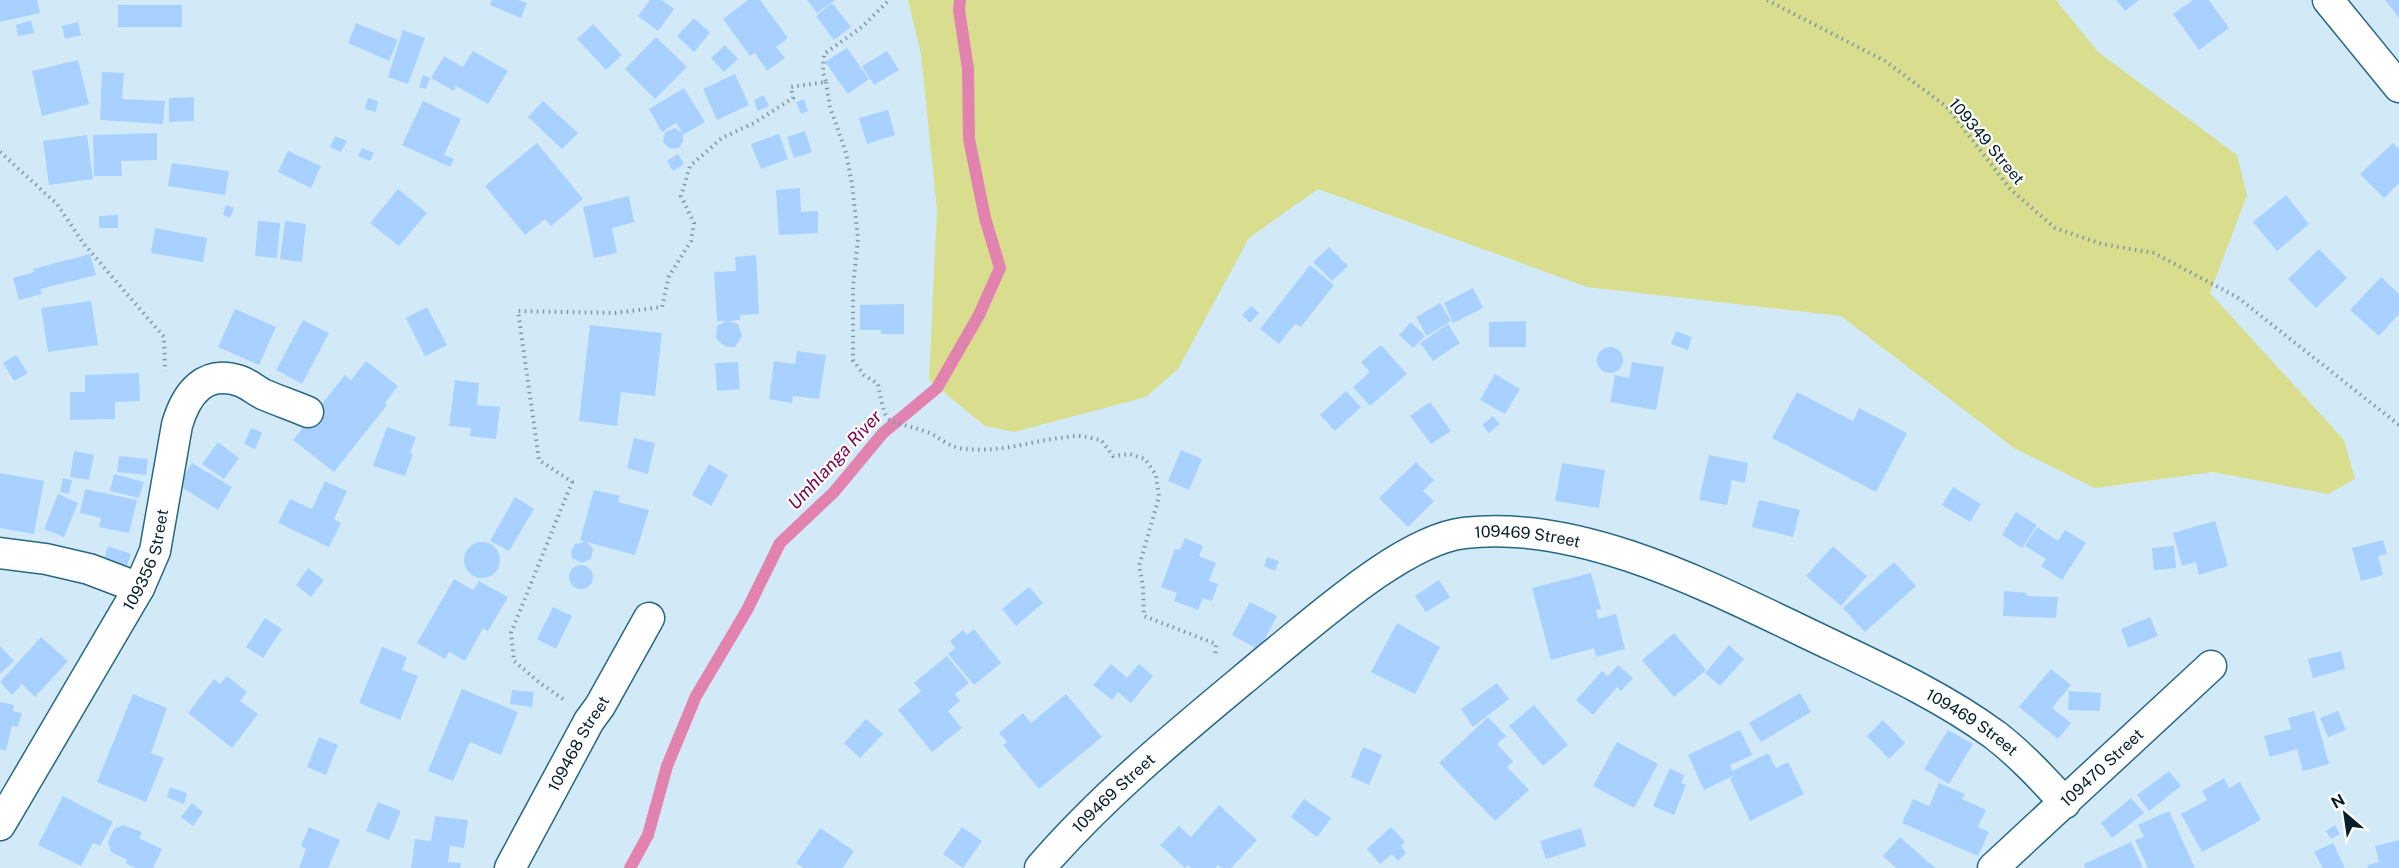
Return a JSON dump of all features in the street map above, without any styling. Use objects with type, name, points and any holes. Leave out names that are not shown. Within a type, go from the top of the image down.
[{"type":"street","points":[[2328,0],[2399,87]]},
{"type":"street","name":"109356 Street","points":[[0,825],[139,588],[155,551],[177,424],[183,405],[195,388],[210,380],[227,377],[242,381],[262,394],[308,412]]},
{"type":"street","name":"109469 Street","points":[[1040,868],[1092,810],[1166,743],[1336,603],[1399,560],[1432,542],[1461,533],[1495,531],[1557,537],[1638,558],[1751,606],[1943,700],[1996,736],[2038,773],[2065,803]]},
{"type":"street","points":[[0,553],[46,559],[89,569],[139,588]]},
{"type":"street","name":"109468 Street","points":[[510,868],[589,721],[600,706],[649,618]]},
{"type":"street","name":"109470 Street","points":[[1993,868],[2211,666]]},
{"type":"path","points":[[889,0],[862,27],[824,54],[823,72],[830,107],[846,153],[858,239],[853,286],[853,360],[864,375],[878,384],[884,415],[893,424],[909,426],[930,433],[957,448],[988,451],[1080,436],[1101,440],[1113,456],[1130,454],[1145,459],[1156,475],[1159,496],[1139,566],[1143,586],[1144,616],[1216,644],[1214,679],[1221,698]]},
{"type":"path","name":"109349 Street","points":[[1767,0],[1885,61],[1947,107],[2011,190],[2055,228],[2102,244],[2154,253],[2236,297],[2399,425]]},
{"type":"path","points":[[589,721],[569,702],[540,683],[514,661],[512,633],[572,482],[539,460],[518,311],[615,313],[662,307],[669,276],[691,241],[694,223],[681,196],[690,166],[722,138],[754,123],[793,98],[791,87],[826,82]]},
{"type":"path","points":[[0,152],[57,204],[83,243],[164,337],[165,373]]},
{"type":"green space","points":[[908,0],[2056,0],[2098,52],[2237,155],[2247,195],[2210,293],[2344,440],[2355,479],[2328,494],[2213,472],[2095,488],[2014,448],[1841,316],[1587,287],[1318,189],[1249,238],[1178,369],[1146,397],[1014,432],[985,426],[929,380],[937,210],[921,54]]},
{"type":"building","points":[[0,0],[37,0],[40,13],[0,22]]},
{"type":"building","points":[[492,0],[518,0],[527,3],[521,18],[490,5]]},
{"type":"building","points":[[650,0],[662,0],[674,9],[658,31],[638,16]]},
{"type":"building","points":[[748,0],[760,0],[788,38],[776,47],[785,58],[767,71],[755,53],[750,56],[723,19]]},
{"type":"building","points":[[807,0],[835,0],[817,13]]},
{"type":"building","points":[[2116,0],[2139,0],[2125,11]]},
{"type":"building","points":[[2193,0],[2209,0],[2229,28],[2199,50],[2173,14]]},
{"type":"building","points":[[2385,0],[2399,0],[2399,18]]},
{"type":"building","points":[[832,3],[851,27],[834,40],[816,16]]},
{"type":"building","points":[[118,5],[182,5],[182,27],[118,27]]},
{"type":"building","points":[[694,18],[710,33],[694,52],[677,36]]},
{"type":"building","points":[[31,20],[34,33],[18,36],[16,25]]},
{"type":"building","points":[[78,22],[81,35],[65,39],[62,26]]},
{"type":"building","points":[[356,23],[398,40],[389,61],[348,43]]},
{"type":"building","points":[[593,24],[622,55],[606,70],[577,39]]},
{"type":"building","points":[[403,30],[425,38],[408,84],[388,77]]},
{"type":"building","points":[[656,37],[687,67],[655,99],[625,69]]},
{"type":"building","points":[[725,45],[738,59],[724,72],[711,58]]},
{"type":"building","points":[[847,48],[869,79],[848,94],[825,62]]},
{"type":"building","points":[[473,51],[508,71],[488,104],[456,86],[454,91],[431,78],[444,56],[463,67]]},
{"type":"building","points":[[887,51],[899,70],[874,85],[862,66]]},
{"type":"building","points":[[78,60],[89,104],[42,116],[32,71]]},
{"type":"building","points":[[102,72],[124,73],[122,99],[165,101],[163,124],[100,120]]},
{"type":"building","points":[[735,74],[749,105],[717,120],[703,89]]},
{"type":"building","points":[[423,75],[430,78],[426,89],[419,87]]},
{"type":"building","points":[[684,88],[705,122],[683,135],[683,142],[679,148],[670,149],[663,142],[665,132],[675,128],[682,133],[676,123],[662,132],[649,109]]},
{"type":"building","points":[[764,95],[769,106],[758,111],[754,100]]},
{"type":"building","points":[[194,97],[194,121],[169,122],[169,98]]},
{"type":"building","points":[[368,98],[378,101],[376,112],[365,109]]},
{"type":"building","points":[[804,99],[808,111],[801,114],[796,102]]},
{"type":"building","points":[[423,101],[461,119],[444,155],[454,159],[450,167],[402,145]]},
{"type":"building","points":[[543,101],[578,133],[562,149],[528,117]]},
{"type":"building","points":[[888,110],[895,135],[867,144],[859,118]]},
{"type":"building","points":[[805,131],[812,152],[794,158],[787,137]]},
{"type":"building","points":[[157,133],[157,160],[121,161],[122,176],[94,176],[93,135]]},
{"type":"building","points":[[779,134],[788,159],[761,169],[751,144]]},
{"type":"building","points":[[87,135],[93,179],[49,185],[43,141]]},
{"type":"building","points":[[335,136],[347,141],[341,152],[330,147]]},
{"type":"building","points":[[537,143],[583,199],[551,226],[545,219],[525,235],[485,186]]},
{"type":"building","points":[[2393,143],[2399,149],[2399,183],[2384,198],[2360,174]]},
{"type":"building","points":[[362,148],[374,153],[370,161],[358,156]]},
{"type":"building","points":[[288,151],[321,166],[311,188],[278,172]]},
{"type":"building","points":[[678,154],[684,164],[673,171],[667,161]]},
{"type":"building","points":[[172,163],[229,171],[225,195],[168,186]]},
{"type":"building","points":[[800,188],[801,212],[818,211],[818,233],[779,235],[776,190]]},
{"type":"building","points":[[398,189],[427,213],[399,246],[370,223]]},
{"type":"building","points":[[2286,195],[2309,224],[2277,251],[2253,222]]},
{"type":"building","points":[[629,196],[634,222],[612,228],[617,253],[594,258],[583,207]]},
{"type":"building","points":[[226,205],[234,208],[230,218],[223,215]]},
{"type":"building","points":[[118,215],[118,228],[99,228],[99,216]]},
{"type":"building","points":[[258,221],[280,223],[277,258],[255,256]]},
{"type":"building","points":[[285,221],[306,224],[302,262],[280,259]]},
{"type":"building","points":[[155,228],[207,238],[203,262],[151,253]]},
{"type":"building","points":[[1329,247],[1348,266],[1332,281],[1313,262]]},
{"type":"building","points":[[2319,249],[2347,278],[2316,308],[2288,279]]},
{"type":"building","points":[[90,254],[96,275],[40,289],[42,294],[19,300],[13,278],[34,272],[33,269]]},
{"type":"building","points":[[756,255],[759,314],[740,315],[740,320],[729,321],[738,324],[742,336],[735,347],[726,347],[716,339],[717,326],[726,321],[717,321],[714,272],[736,271],[735,257]]},
{"type":"building","points":[[1310,265],[1334,285],[1301,327],[1295,324],[1279,344],[1260,329]]},
{"type":"building","points":[[2381,277],[2399,294],[2399,314],[2379,336],[2350,310]]},
{"type":"building","points":[[1473,288],[1483,308],[1453,323],[1444,303]]},
{"type":"building","points":[[91,301],[98,345],[48,352],[41,308]]},
{"type":"building","points":[[1440,303],[1451,321],[1427,336],[1416,317]]},
{"type":"building","points":[[904,304],[904,334],[881,334],[881,330],[860,330],[860,305]]},
{"type":"building","points":[[1251,306],[1259,313],[1250,323],[1242,315]]},
{"type":"building","points":[[427,307],[447,345],[425,356],[406,318]]},
{"type":"building","points":[[235,309],[276,327],[259,365],[218,347]]},
{"type":"building","points":[[303,320],[329,333],[302,384],[276,370]]},
{"type":"building","points":[[1526,321],[1526,347],[1489,347],[1489,322]]},
{"type":"building","points":[[1411,322],[1425,336],[1413,348],[1399,335]]},
{"type":"building","points":[[1448,324],[1460,343],[1433,361],[1420,343]]},
{"type":"building","points":[[590,325],[662,333],[655,396],[621,392],[617,426],[579,421]]},
{"type":"building","points":[[1676,331],[1692,337],[1688,350],[1671,344]]},
{"type":"building","points":[[1381,345],[1407,374],[1370,406],[1353,387],[1370,372],[1361,362]]},
{"type":"building","points":[[1610,347],[1619,351],[1623,360],[1619,369],[1610,373],[1601,369],[1597,360],[1601,351]]},
{"type":"building","points":[[797,351],[826,355],[819,399],[793,396],[792,403],[769,399],[774,361],[795,364]]},
{"type":"building","points":[[16,355],[28,373],[14,381],[3,363]]},
{"type":"building","points":[[366,361],[398,386],[385,403],[387,405],[334,472],[293,440],[345,375],[351,380]]},
{"type":"building","points":[[738,362],[740,389],[717,391],[715,363]]},
{"type":"building","points":[[1632,362],[1664,367],[1656,410],[1610,402],[1615,375],[1629,378]]},
{"type":"building","points":[[139,373],[140,401],[115,402],[115,419],[70,420],[70,392],[85,392],[85,375]]},
{"type":"building","points":[[1495,374],[1520,389],[1505,414],[1480,400]]},
{"type":"building","points":[[455,380],[479,383],[477,405],[500,407],[496,439],[470,436],[471,428],[449,426]]},
{"type":"building","points":[[1346,391],[1361,407],[1335,431],[1320,415]]},
{"type":"building","points":[[1797,392],[1853,421],[1859,408],[1907,433],[1876,492],[1772,438]]},
{"type":"building","points":[[1430,402],[1451,431],[1431,444],[1410,416]]},
{"type":"building","points":[[1493,416],[1500,424],[1489,433],[1482,425]]},
{"type":"building","points":[[387,427],[416,437],[405,476],[373,466]]},
{"type":"building","points":[[251,428],[262,433],[255,449],[244,444]]},
{"type":"building","points":[[634,438],[655,443],[648,474],[627,468]]},
{"type":"building","points":[[218,442],[239,458],[224,479],[202,464]]},
{"type":"building","points":[[1181,450],[1202,459],[1189,490],[1168,481]]},
{"type":"building","points":[[74,451],[94,455],[89,480],[70,477]]},
{"type":"building","points":[[1709,455],[1748,463],[1745,483],[1732,480],[1727,505],[1699,500]]},
{"type":"building","points":[[119,456],[148,459],[146,475],[117,472]]},
{"type":"building","points":[[1416,462],[1434,480],[1423,491],[1434,501],[1408,527],[1379,498]]},
{"type":"building","points":[[192,463],[232,487],[218,510],[178,485]]},
{"type":"building","points":[[1562,463],[1605,470],[1599,508],[1555,501]]},
{"type":"building","points":[[709,464],[728,475],[711,506],[692,495]]},
{"type":"building","points":[[0,473],[44,481],[34,534],[0,528]]},
{"type":"building","points":[[114,474],[144,482],[139,498],[110,491]]},
{"type":"building","points":[[63,478],[72,480],[69,494],[60,492]]},
{"type":"building","points":[[325,481],[347,491],[334,519],[341,523],[329,547],[278,523],[290,499],[312,509]]},
{"type":"building","points":[[1953,487],[1981,504],[1970,522],[1942,505]]},
{"type":"building","points":[[85,489],[137,500],[129,533],[99,527],[101,518],[80,513]]},
{"type":"building","points":[[594,490],[620,496],[618,502],[649,510],[635,555],[587,542],[593,549],[591,559],[582,563],[572,558],[571,551],[575,544],[585,542],[580,540]]},
{"type":"building","points":[[58,494],[78,503],[64,537],[44,529]]},
{"type":"building","points":[[515,497],[534,509],[509,551],[490,541]]},
{"type":"building","points":[[1759,500],[1800,510],[1793,537],[1752,527]]},
{"type":"building","points":[[2016,512],[2037,525],[2022,548],[2002,535]]},
{"type":"building","points":[[2215,521],[2228,566],[2199,575],[2196,562],[2182,566],[2173,533]]},
{"type":"building","points":[[2037,527],[2058,541],[2065,530],[2086,543],[2062,580],[2041,566],[2046,559],[2025,546]]},
{"type":"building","points":[[1185,538],[1203,546],[1199,556],[1216,563],[1209,581],[1218,584],[1212,601],[1203,598],[1198,610],[1174,601],[1177,593],[1161,587],[1175,549],[1180,550]]},
{"type":"building","points":[[2383,540],[2387,554],[2378,556],[2383,575],[2361,581],[2352,548]]},
{"type":"building","points":[[482,542],[495,547],[500,560],[495,573],[482,578],[469,573],[464,560],[469,547]]},
{"type":"building","points":[[108,546],[131,554],[126,568],[101,568]]},
{"type":"building","points":[[1833,546],[1867,576],[1841,606],[1806,576]]},
{"type":"building","points":[[2174,546],[2176,568],[2154,570],[2152,548]]},
{"type":"building","points":[[1267,557],[1279,561],[1275,571],[1264,566]]},
{"type":"building","points":[[1894,562],[1916,586],[1865,632],[1843,608]]},
{"type":"building","points":[[581,565],[590,568],[593,577],[590,586],[581,589],[572,586],[569,577],[572,568]]},
{"type":"building","points":[[308,568],[324,580],[311,597],[296,585]]},
{"type":"building","points":[[1591,573],[1601,609],[1596,610],[1598,619],[1616,614],[1625,649],[1596,657],[1594,648],[1551,660],[1532,588]]},
{"type":"building","points":[[454,579],[473,590],[479,581],[508,597],[488,631],[483,628],[465,661],[449,652],[445,659],[417,643]]},
{"type":"building","points":[[1439,580],[1450,597],[1426,612],[1415,596]]},
{"type":"building","points":[[1029,587],[1043,603],[1016,626],[1002,609]]},
{"type":"building","points":[[2004,591],[2027,593],[2027,596],[2058,597],[2056,618],[2003,616]]},
{"type":"building","points":[[1250,602],[1277,616],[1259,650],[1232,635]]},
{"type":"building","points":[[553,607],[572,616],[556,649],[537,639]]},
{"type":"building","points":[[2150,617],[2158,636],[2128,648],[2121,629]]},
{"type":"building","points":[[265,618],[282,629],[263,658],[246,647]]},
{"type":"building","points":[[1397,623],[1440,647],[1415,694],[1371,672]]},
{"type":"building","points":[[974,629],[1001,663],[974,685],[948,654],[955,648],[950,641],[963,630],[967,635]]},
{"type":"building","points":[[1674,633],[1706,670],[1674,697],[1642,660]]},
{"type":"building","points":[[41,637],[68,661],[35,697],[22,684],[12,695],[0,682]]},
{"type":"building","points":[[1729,645],[1744,659],[1720,686],[1705,673]]},
{"type":"building","points":[[0,646],[14,661],[0,674]]},
{"type":"building","points":[[382,647],[407,657],[402,670],[418,676],[400,720],[359,703]]},
{"type":"building","points":[[2341,651],[2345,669],[2313,678],[2308,659]]},
{"type":"building","points":[[947,656],[969,683],[955,694],[960,701],[948,711],[962,728],[932,752],[898,710],[921,691],[914,683]]},
{"type":"building","points":[[1111,664],[1127,678],[1139,664],[1153,676],[1131,703],[1118,692],[1112,700],[1093,685]]},
{"type":"building","points":[[1618,665],[1633,678],[1621,691],[1617,687],[1593,715],[1576,700],[1602,671],[1608,676]]},
{"type":"building","points":[[2051,669],[2071,685],[2052,708],[2071,723],[2058,739],[2019,707]]},
{"type":"building","points":[[227,676],[247,692],[240,701],[258,714],[232,748],[188,713],[214,679],[220,684]]},
{"type":"building","points":[[1497,683],[1509,699],[1473,727],[1461,709]]},
{"type":"building","points":[[462,689],[518,712],[501,755],[470,742],[453,781],[428,771]]},
{"type":"building","points":[[512,690],[534,692],[532,707],[510,704]]},
{"type":"building","points":[[2069,691],[2101,693],[2100,711],[2068,710]]},
{"type":"building","points":[[1800,693],[1811,712],[1761,742],[1749,723]]},
{"type":"building","points":[[133,694],[167,708],[151,753],[164,758],[146,802],[97,782]]},
{"type":"building","points":[[1066,694],[1102,737],[1039,789],[1003,745],[1007,742],[999,733],[1023,713],[1031,723]]},
{"type":"building","points":[[0,702],[14,705],[13,711],[22,713],[18,727],[12,726],[6,751],[0,749]]},
{"type":"building","points":[[1534,705],[1568,745],[1543,766],[1509,726]]},
{"type":"building","points":[[2314,711],[2329,764],[2303,771],[2297,749],[2270,757],[2264,736],[2291,729],[2288,718]]},
{"type":"building","points":[[2338,711],[2346,730],[2328,737],[2320,718]]},
{"type":"building","points":[[1488,717],[1506,736],[1497,744],[1513,761],[1507,767],[1529,790],[1495,821],[1439,763]]},
{"type":"building","points":[[866,719],[883,734],[860,758],[844,743]]},
{"type":"building","points":[[1883,720],[1905,743],[1889,759],[1867,736]]},
{"type":"building","points":[[1740,730],[1752,755],[1730,765],[1732,771],[1768,753],[1776,768],[1788,762],[1804,794],[1750,821],[1730,779],[1735,775],[1704,790],[1688,755]]},
{"type":"building","points":[[1948,730],[1973,744],[1949,784],[1924,769]]},
{"type":"building","points":[[319,737],[338,745],[326,775],[307,767]]},
{"type":"building","points":[[1617,742],[1658,764],[1634,808],[1593,786]]},
{"type":"building","points":[[1363,747],[1382,755],[1369,785],[1351,777]]},
{"type":"building","points":[[1670,768],[1684,775],[1681,783],[1686,785],[1674,815],[1653,806]]},
{"type":"building","points":[[2169,771],[2181,786],[2149,811],[2137,795]]},
{"type":"building","points":[[2224,778],[2229,788],[2240,782],[2261,820],[2202,852],[2181,814],[2207,800],[2202,791]]},
{"type":"building","points":[[1939,783],[1965,794],[1962,799],[1986,810],[1978,827],[1989,832],[1978,856],[1902,823],[1913,799],[1929,806]]},
{"type":"building","points":[[170,787],[187,793],[184,804],[167,797]]},
{"type":"building","points":[[63,796],[113,822],[100,846],[93,843],[81,866],[38,845]]},
{"type":"building","points":[[2131,798],[2144,813],[2112,838],[2101,823]]},
{"type":"building","points":[[1304,799],[1331,818],[1317,837],[1291,817]]},
{"type":"building","points":[[378,802],[401,811],[389,840],[366,831]]},
{"type":"building","points":[[192,803],[203,812],[193,826],[181,817]]},
{"type":"building","points":[[1219,805],[1257,840],[1231,868],[1222,868],[1218,865],[1216,868],[1191,868],[1188,865],[1185,868],[1160,845],[1179,826],[1191,837]]},
{"type":"building","points":[[2169,811],[2195,868],[2148,868],[2135,840],[2144,837],[2138,825]]},
{"type":"building","points":[[435,816],[468,820],[464,848],[450,846],[448,862],[461,863],[460,868],[411,868],[415,839],[431,841]]},
{"type":"building","points":[[123,825],[142,832],[139,838],[162,849],[153,868],[136,868],[125,863],[127,860],[111,852],[108,842],[114,829]]},
{"type":"building","points":[[2335,825],[2340,834],[2331,839],[2326,831]]},
{"type":"building","points":[[309,827],[340,840],[328,868],[299,868],[306,849],[301,846]]},
{"type":"building","points":[[962,827],[982,841],[963,868],[943,854]]},
{"type":"building","points":[[1391,827],[1405,842],[1401,846],[1406,853],[1398,861],[1392,854],[1380,864],[1367,849]]},
{"type":"building","points":[[820,828],[854,851],[843,868],[804,868],[796,863]]},
{"type":"building","points":[[1581,828],[1586,846],[1546,859],[1540,841]]},
{"type":"building","points":[[1900,837],[1936,868],[1896,868],[1883,856]]},
{"type":"building","points":[[2399,840],[2399,868],[2368,868],[2367,865],[2379,862],[2375,846]]},
{"type":"building","points":[[2131,842],[2143,868],[2086,868],[2084,864]]},
{"type":"building","points":[[2333,843],[2345,868],[2323,868],[2314,852]]},
{"type":"waterway","name":"Umhlanga River","points":[[630,868],[648,835],[667,766],[696,696],[747,610],[780,543],[834,492],[883,433],[937,388],[979,315],[1000,268],[985,218],[969,139],[968,69],[959,10],[960,0]]}]
